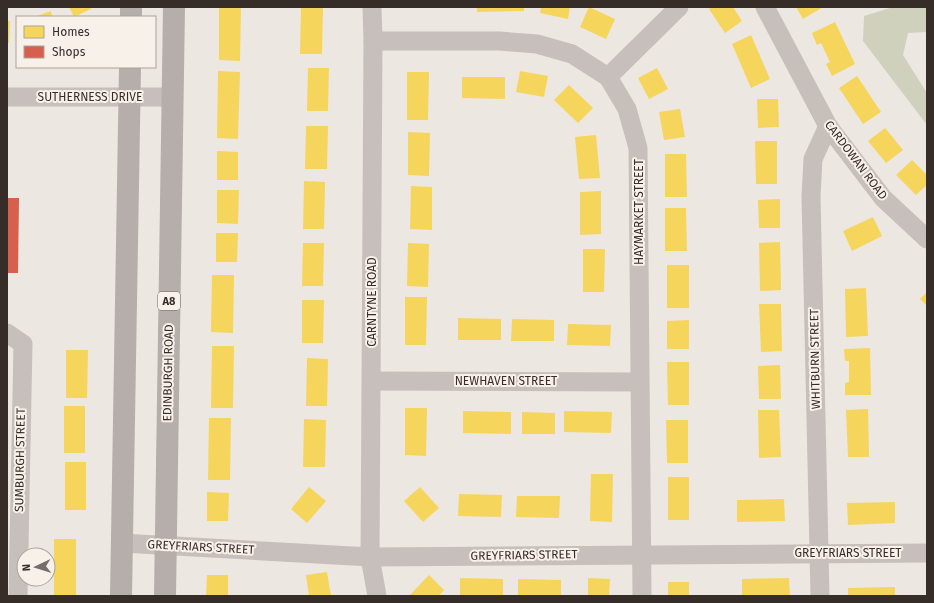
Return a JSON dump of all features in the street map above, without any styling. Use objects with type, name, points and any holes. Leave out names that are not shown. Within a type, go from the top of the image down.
[{"type":"main road","name":"EDINBURGH ROAD","points":[[165,596],[174,7]]},
{"type":"main road","points":[[121,596],[130,68]]},
{"type":"street","name":"CARNTYNE ROAD","points":[[372,7],[372,381],[370,557],[376,596]]},
{"type":"street","points":[[608,77],[679,7]]},
{"type":"street","name":"CARDOWAN ROAD","points":[[765,7],[828,126],[884,198],[927,239]]},
{"type":"street","name":"HAYMARKET STREET","points":[[373,40],[499,41],[537,44],[572,54],[608,77],[628,109],[638,148],[642,596]]},
{"type":"street","name":"SUTHERNESS DRIVE","points":[[7,97],[172,97]]},
{"type":"street","name":"WHITBURN STREET","points":[[820,596],[811,196],[813,159],[828,126]]},
{"type":"street","name":"SUMBURGH STREET","points":[[7,333],[23,344],[13,489],[18,596]]},
{"type":"street","name":"NEWHAVEN STREET","points":[[372,381],[639,382]]},
{"type":"street","name":"GREYFRIARS STREET","points":[[122,543],[370,557],[927,553]]},
{"type":"green space","points":[[893,7],[927,7],[927,32],[908,33],[903,55],[927,93],[927,125],[863,41],[864,16]]},
{"type":"building: Homes","points":[[69,7],[90,7],[91,9],[76,16],[74,16]]},
{"type":"building: Homes","points":[[219,7],[241,7],[240,61],[219,60]]},
{"type":"building: Homes","points":[[301,7],[323,7],[322,54],[300,54]]},
{"type":"building: Homes","points":[[477,7],[524,7],[524,11],[477,12]]},
{"type":"building: Homes","points":[[541,7],[570,7],[568,19],[540,13]]},
{"type":"building: Homes","points":[[589,7],[615,19],[606,39],[580,27]]},
{"type":"building: Homes","points":[[712,7],[733,7],[742,21],[725,33],[709,9]]},
{"type":"building: Homes","points":[[796,7],[823,7],[803,19]]},
{"type":"building: Homes","points":[[51,11],[52,16],[37,16]]},
{"type":"building: Homes","points":[[7,21],[10,21],[9,43],[7,43]]},
{"type":"building: Homes","points":[[835,22],[855,64],[832,76],[826,64],[830,62],[821,43],[817,45],[812,33]]},
{"type":"building: Homes","points":[[751,35],[770,79],[751,88],[732,44]]},
{"type":"building: Homes","points":[[308,68],[329,68],[328,111],[307,111]]},
{"type":"building: Homes","points":[[657,68],[668,89],[649,99],[638,78]]},
{"type":"building: Homes","points":[[218,71],[240,72],[238,139],[217,138]]},
{"type":"building: Homes","points":[[520,71],[548,76],[544,97],[516,92]]},
{"type":"building: Homes","points":[[407,72],[429,72],[428,120],[407,120]]},
{"type":"building: Homes","points":[[857,76],[881,112],[863,124],[839,88]]},
{"type":"building: Homes","points":[[462,77],[505,77],[505,99],[462,98]]},
{"type":"building: Homes","points":[[569,85],[593,108],[578,123],[554,100]]},
{"type":"building: Homes","points":[[757,99],[778,99],[779,127],[758,128]]},
{"type":"building: Homes","points":[[680,109],[685,137],[664,140],[659,112]]},
{"type":"building: Homes","points":[[306,126],[328,126],[327,169],[305,169]]},
{"type":"building: Homes","points":[[885,128],[903,150],[886,163],[868,141]]},
{"type":"building: Homes","points":[[408,132],[430,133],[429,176],[408,175]]},
{"type":"building: Homes","points":[[596,135],[600,178],[579,179],[575,137]]},
{"type":"building: Homes","points":[[755,141],[777,141],[777,184],[756,184]]},
{"type":"building: Homes","points":[[217,151],[238,152],[238,180],[217,180]]},
{"type":"building: Homes","points":[[665,154],[686,154],[687,197],[665,197]]},
{"type":"building: Homes","points":[[912,160],[927,175],[927,185],[916,195],[896,175]]},
{"type":"building: Homes","points":[[304,181],[325,182],[324,229],[303,229]]},
{"type":"building: Homes","points":[[411,186],[432,187],[432,230],[410,229]]},
{"type":"building: Homes","points":[[217,190],[239,190],[238,224],[217,223]]},
{"type":"building: Homes","points":[[601,191],[601,234],[580,235],[580,192]]},
{"type":"building: Homes","points":[[780,199],[780,228],[759,228],[758,200]]},
{"type":"building: Homes","points":[[665,208],[686,208],[687,251],[665,251]]},
{"type":"building: Homes","points":[[873,217],[882,236],[852,251],[843,231]]},
{"type":"building: Homes","points":[[216,233],[238,233],[237,262],[216,262]]},
{"type":"building: Homes","points":[[780,242],[781,290],[760,291],[759,243]]},
{"type":"building: Homes","points":[[303,243],[324,243],[323,286],[302,286]]},
{"type":"building: Homes","points":[[408,243],[429,244],[428,287],[407,286]]},
{"type":"building: Homes","points":[[583,249],[605,249],[604,292],[583,292]]},
{"type":"building: Homes","points":[[667,265],[689,265],[689,308],[667,308]]},
{"type":"building: Homes","points":[[212,275],[234,275],[233,333],[211,332]]},
{"type":"building: Homes","points":[[866,288],[868,336],[846,337],[845,289]]},
{"type":"building: Homes","points":[[927,292],[927,306],[920,299]]},
{"type":"building: Homes","points":[[405,297],[427,297],[426,345],[405,345]]},
{"type":"building: Homes","points":[[302,300],[324,300],[323,343],[302,343]]},
{"type":"building: Homes","points":[[759,304],[781,304],[782,351],[761,352]]},
{"type":"building: Homes","points":[[458,318],[501,319],[501,340],[458,340]]},
{"type":"building: Homes","points":[[512,319],[554,320],[554,341],[511,341]]},
{"type":"building: Homes","points":[[689,320],[689,349],[667,349],[667,321]]},
{"type":"building: Homes","points":[[568,324],[611,325],[610,346],[567,345]]},
{"type":"building: Homes","points":[[212,346],[234,346],[233,408],[211,408]]},
{"type":"building: Homes","points":[[870,348],[871,395],[845,395],[845,383],[849,382],[849,361],[845,361],[844,349]]},
{"type":"building: Homes","points":[[66,350],[88,350],[87,398],[66,398]]},
{"type":"building: Homes","points":[[307,358],[328,359],[327,406],[306,406]]},
{"type":"building: Homes","points":[[667,362],[689,362],[689,405],[668,405]]},
{"type":"building: Homes","points":[[780,365],[781,399],[759,399],[758,366]]},
{"type":"building: Homes","points":[[64,406],[85,406],[85,453],[64,453]]},
{"type":"building: Homes","points":[[405,408],[427,408],[426,456],[405,455]]},
{"type":"building: Homes","points":[[868,409],[869,457],[848,457],[846,410]]},
{"type":"building: Homes","points":[[758,410],[779,410],[781,457],[759,458]]},
{"type":"building: Homes","points":[[463,411],[511,412],[511,434],[463,433]]},
{"type":"building: Homes","points":[[564,411],[612,412],[611,433],[564,432]]},
{"type":"building: Homes","points":[[522,412],[555,413],[555,434],[522,434]]},
{"type":"building: Homes","points":[[209,418],[231,418],[230,480],[208,480]]},
{"type":"building: Homes","points":[[304,419],[326,420],[325,467],[303,467]]},
{"type":"building: Homes","points":[[666,420],[688,420],[688,463],[667,463]]},
{"type":"building: Homes","points":[[65,462],[86,462],[86,510],[65,510]]},
{"type":"building: Homes","points":[[591,474],[613,474],[612,522],[590,521]]},
{"type":"building: Homes","points":[[668,477],[689,477],[689,520],[668,520]]},
{"type":"building: Homes","points":[[309,487],[326,501],[307,523],[291,509]]},
{"type":"building: Homes","points":[[420,487],[439,508],[423,522],[404,501]]},
{"type":"building: Homes","points":[[207,492],[229,493],[228,521],[207,521]]},
{"type":"building: Homes","points":[[459,494],[502,495],[501,517],[458,516]]},
{"type":"building: Homes","points":[[517,496],[560,496],[559,518],[516,517]]},
{"type":"building: Homes","points":[[784,499],[785,521],[737,522],[737,500]]},
{"type":"building: Homes","points":[[895,502],[895,523],[848,525],[847,503]]},
{"type":"building: Homes","points":[[54,539],[76,539],[76,596],[54,596],[54,587],[56,587],[56,547],[54,547]]},
{"type":"building: Homes","points":[[327,572],[331,596],[309,596],[306,575]]},
{"type":"building: Homes","points":[[207,575],[228,575],[228,596],[206,596]]},
{"type":"building: Homes","points":[[429,575],[444,590],[439,596],[409,596]]},
{"type":"building: Homes","points":[[460,578],[503,579],[503,596],[460,596]]},
{"type":"building: Homes","points":[[588,578],[610,579],[609,596],[588,596]]},
{"type":"building: Homes","points":[[789,578],[790,596],[742,596],[742,579]]},
{"type":"building: Homes","points":[[518,579],[561,580],[561,596],[518,596]]},
{"type":"building: Homes","points":[[668,582],[689,582],[689,596],[668,596]]},
{"type":"building: Homes","points":[[895,587],[895,596],[848,596],[848,588]]},
{"type":"building: Shops","points":[[7,198],[19,198],[18,273],[7,273]]}]
